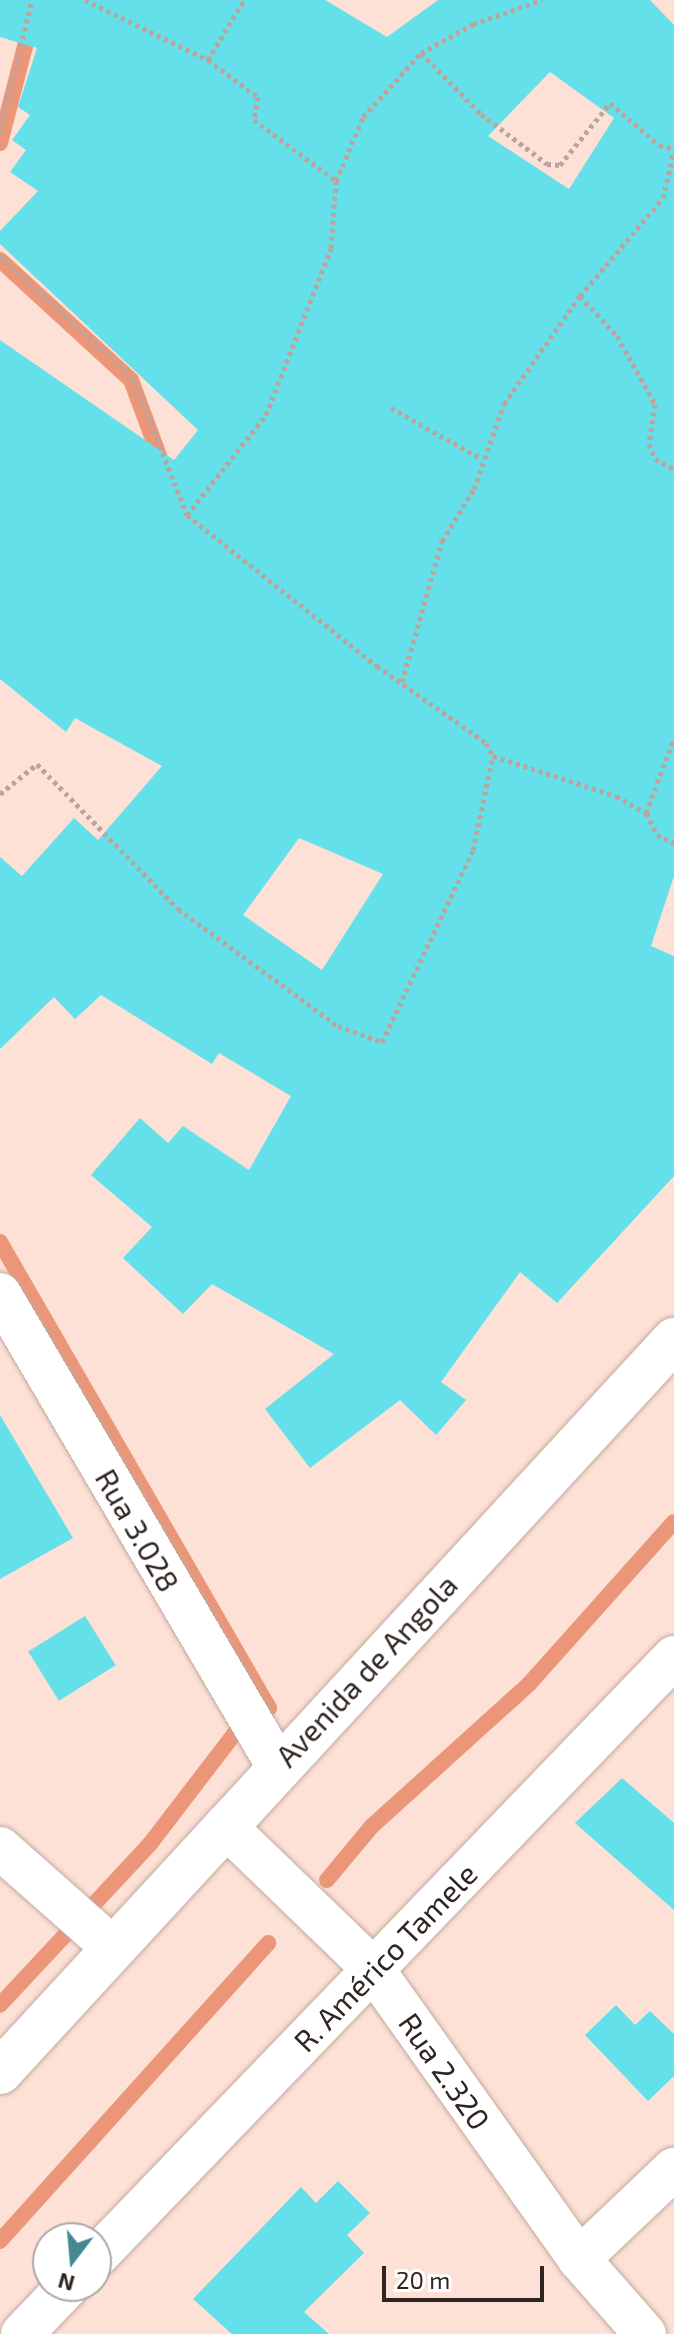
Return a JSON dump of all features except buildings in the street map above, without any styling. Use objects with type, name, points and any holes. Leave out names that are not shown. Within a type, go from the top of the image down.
[{"type":"main road","name":"Avenida de Angola","points":[[0,2072],[277,1765],[674,1340]]},
{"type":"street","name":"Rua 3.028","points":[[0,1294],[277,1765]]},
{"type":"street","name":"R. Américo Tamele","points":[[112,2240],[674,1657]]},
{"type":"street","name":"Rua 2.320","points":[[225,1826],[373,1969],[579,2259],[645,2334]]},
{"type":"street","points":[[0,1848],[112,1947]]},
{"type":"street","points":[[579,2259],[674,2169]]},
{"type":"street","points":[[22,2334],[53,2302]]},
{"type":"path","points":[[0,132],[32,0]]},
{"type":"path","points":[[85,0],[208,60],[258,97],[254,120],[336,181]]},
{"type":"path","points":[[208,60],[244,0]]},
{"type":"path","points":[[187,515],[266,415],[331,248],[336,181],[363,117],[421,53],[473,24],[542,0]]},
{"type":"path","points":[[402,682],[442,541],[474,489],[482,459],[504,404],[580,296],[663,198],[674,150],[659,145],[610,103],[578,147],[560,165],[547,164],[481,114],[421,53]]},
{"type":"path","points":[[0,256],[133,378],[187,515],[402,682],[486,743],[493,756],[473,850],[382,1042],[338,1026],[178,909],[37,764],[0,794]]},
{"type":"path","points":[[580,296],[617,336],[655,404],[649,444],[655,459],[674,469]]},
{"type":"path","points":[[391,408],[482,459]]},
{"type":"path","points":[[646,813],[674,738]]},
{"type":"path","points":[[493,756],[616,796],[646,813],[657,835],[674,843]]},
{"type":"waterway","points":[[0,143],[37,0]]},
{"type":"waterway","points":[[0,260],[131,380],[163,466]]},
{"type":"waterway","points":[[0,1242],[269,1708],[245,1720],[150,1844],[0,2005]]},
{"type":"waterway","points":[[327,1880],[372,1826],[529,1684],[674,1522]]},
{"type":"waterway","points":[[0,2241],[268,1943]]}]
